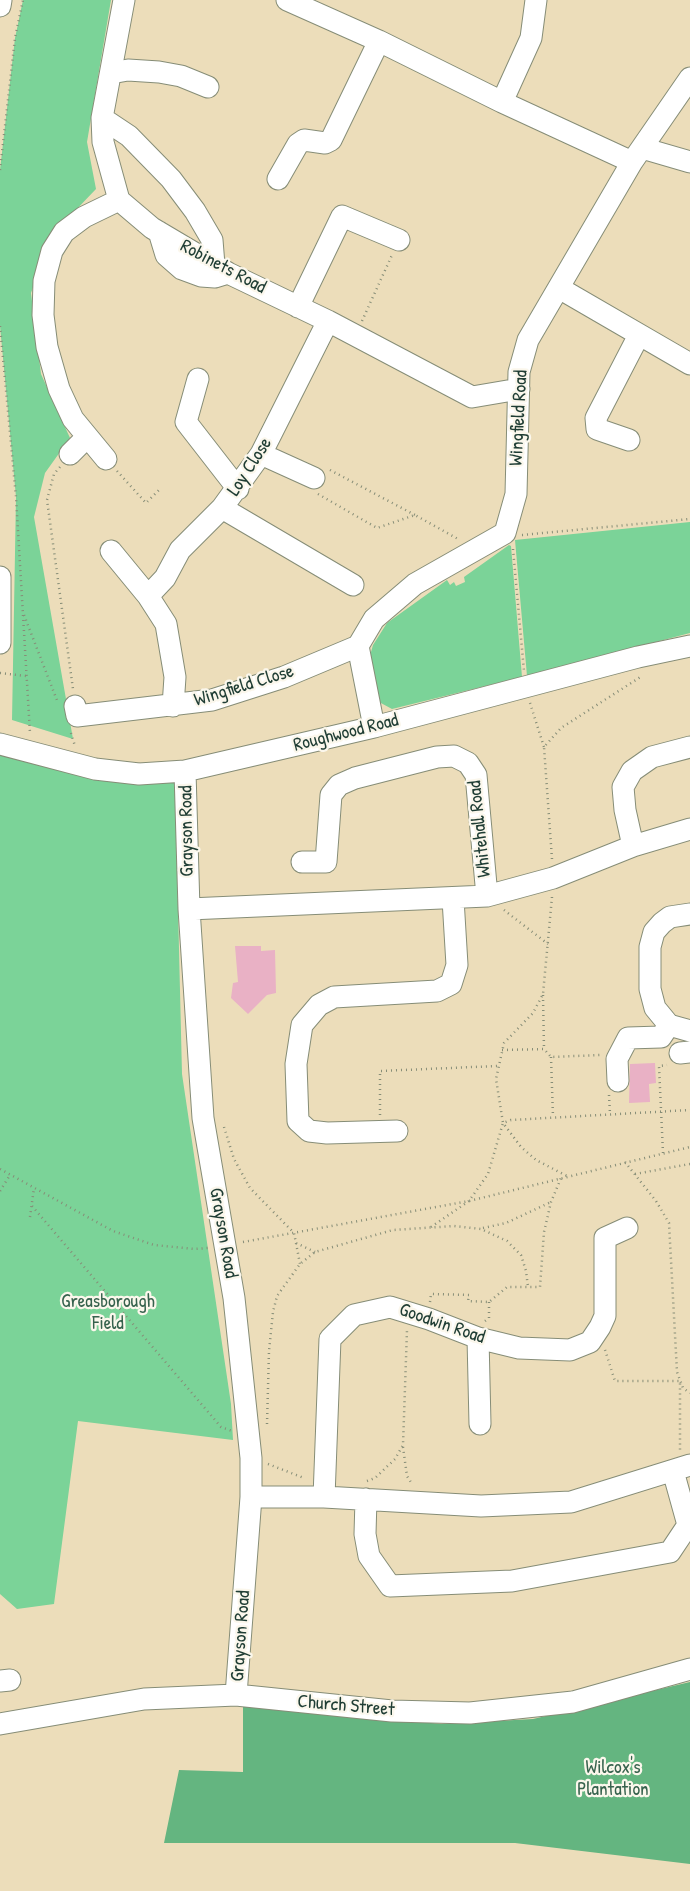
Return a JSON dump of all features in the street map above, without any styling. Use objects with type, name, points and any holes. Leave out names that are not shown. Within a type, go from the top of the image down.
[{"type":"street","points":[[0,6],[1,0]]},
{"type":"street","points":[[106,459],[73,419],[59,389],[47,347],[43,314],[44,281],[52,251],[64,232],[84,217],[119,200],[104,150],[102,118],[124,0]]},
{"type":"street","points":[[287,0],[380,41],[502,102],[637,155],[690,162]]},
{"type":"street","points":[[502,102],[532,38],[536,0]]},
{"type":"street","points":[[278,179],[298,144],[304,140],[325,144],[332,140],[380,41]]},
{"type":"street","points":[[111,73],[133,70],[159,72],[181,76],[208,87]]},
{"type":"street","name":"Wingfield Road","points":[[508,534],[516,494],[519,372],[528,340],[637,155],[690,78]]},
{"type":"street","points":[[102,118],[129,136],[171,179],[195,211],[212,240],[221,269]]},
{"type":"street","name":"Robinets Road","points":[[119,200],[159,232],[166,255],[182,268],[201,276],[215,277],[221,269],[328,321],[472,397],[518,389]]},
{"type":"street","points":[[298,307],[342,216],[399,240]]},
{"type":"street","points":[[559,288],[638,335],[688,358]]},
{"type":"street","name":"Loy Close","points":[[148,596],[165,578],[180,550],[222,508],[261,454],[328,321]]},
{"type":"street","points":[[629,440],[597,429],[596,418],[638,335]]},
{"type":"street","points":[[198,379],[186,422],[238,488]]},
{"type":"street","points":[[70,454],[87,436]]},
{"type":"street","points":[[261,454],[314,478]]},
{"type":"street","points":[[222,508],[353,585]]},
{"type":"street","points":[[374,727],[358,646],[374,618],[415,584],[508,534]]},
{"type":"street","points":[[111,551],[148,596],[166,624],[175,677],[173,706]]},
{"type":"street","points":[[0,576],[0,643]]},
{"type":"street","name":"Wingfield Close","points":[[74,718],[212,700],[284,677],[358,646]]},
{"type":"street","name":"Roughwood Road","points":[[0,744],[71,763],[138,774],[186,771],[374,727],[525,686],[690,646]]},
{"type":"street","points":[[633,846],[625,810],[623,787],[632,772],[652,757],[690,747]]},
{"type":"street","name":"Whitehall Road","points":[[302,862],[326,862],[332,795],[339,785],[355,778],[437,756],[454,756],[468,763],[476,776],[487,896]]},
{"type":"street","name":"Grayson Road","points":[[186,771],[189,909],[203,1118],[234,1298],[249,1438],[251,1498],[236,1695]]},
{"type":"street","name":"Whitehall Road","points":[[189,909],[454,899],[487,896],[553,878],[633,846],[690,830]]},
{"type":"street","points":[[388,1131],[327,1133],[310,1131],[298,1120],[296,1064],[302,1024],[319,1005],[334,997],[437,991],[451,984],[457,965],[454,899]]},
{"type":"street","points":[[690,914],[670,917],[658,927],[651,939],[651,998],[660,1017],[669,1025],[690,1031]]},
{"type":"street","points":[[618,1082],[616,1059],[628,1038],[661,1037],[669,1025]]},
{"type":"street","points":[[598,1330],[605,1316],[605,1238],[626,1228]]},
{"type":"street","name":"Goodwin Road","points":[[324,1492],[330,1339],[354,1315],[390,1307],[429,1318],[478,1338],[519,1348],[570,1350],[590,1342],[598,1330]]},
{"type":"street","points":[[478,1338],[480,1424]]},
{"type":"street","points":[[251,1498],[324,1492],[362,1492],[429,1503],[481,1506],[571,1502],[681,1468],[688,1524],[670,1552],[512,1581],[390,1586],[368,1556],[362,1492]]},
{"type":"street","name":"Church Street","points":[[0,1724],[144,1699],[236,1695],[392,1710],[470,1713],[573,1702],[690,1669]]},
{"type":"path","points":[[0,170],[15,38],[24,0]]},
{"type":"path","points":[[355,336],[399,240]]},
{"type":"path","points":[[0,326],[16,497],[23,611],[30,732],[26,752]]},
{"type":"path","points":[[70,454],[54,474],[47,500],[74,718],[76,745],[71,763]]},
{"type":"path","points":[[106,459],[146,503],[159,490]]},
{"type":"path","points":[[414,515],[377,528],[309,488],[321,465],[414,515],[477,550]]},
{"type":"path","points":[[553,1117],[551,1057],[544,1049],[543,994],[553,878],[544,747],[525,686],[508,534],[690,519]]},
{"type":"path","points":[[23,611],[64,718],[74,718]]},
{"type":"path","points":[[0,673],[26,676]]},
{"type":"path","points":[[544,747],[561,728],[628,682],[644,675]]},
{"type":"path","points":[[487,896],[548,944]]},
{"type":"path","points":[[543,994],[532,1013],[504,1043],[497,1066],[498,1104],[503,1123],[521,1148],[536,1160],[568,1176]]},
{"type":"path","points":[[502,1050],[544,1049]]},
{"type":"path","points":[[551,1057],[600,1055],[616,1059]]},
{"type":"path","points":[[663,1153],[659,1066],[682,1056]]},
{"type":"path","points":[[388,1131],[380,1072],[497,1066]]},
{"type":"path","points":[[503,1123],[511,1120],[553,1117],[690,1110]]},
{"type":"path","points":[[430,1228],[469,1201],[488,1174],[503,1123]]},
{"type":"path","points":[[223,1124],[234,1159],[250,1188],[294,1233],[300,1264]]},
{"type":"path","points":[[0,1169],[113,1231],[154,1245],[194,1249],[469,1201],[690,1146]]},
{"type":"path","points":[[625,1162],[656,1201],[669,1223],[677,1372],[683,1388],[690,1394]]},
{"type":"path","points":[[634,1174],[690,1164]]},
{"type":"path","points":[[0,1191],[10,1175]]},
{"type":"path","points":[[429,1318],[431,1294],[469,1295],[468,1301],[489,1302],[507,1287],[540,1287],[544,1232],[551,1202],[561,1178]]},
{"type":"path","points":[[30,1217],[34,1188]]},
{"type":"path","points":[[481,1229],[506,1223],[551,1202]]},
{"type":"path","points":[[32,1206],[221,1427],[249,1438]]},
{"type":"path","points":[[296,1243],[315,1252]]},
{"type":"path","points":[[407,1312],[403,1445],[407,1476],[429,1503]]},
{"type":"path","points":[[598,1330],[616,1381],[680,1381]]},
{"type":"path","points":[[680,1381],[681,1468]]},
{"type":"path","points":[[362,1492],[395,1459],[403,1445]]},
{"type":"path","points":[[266,1463],[324,1492]]},
{"type":"green space","points":[[23,0],[111,0],[87,142],[96,189],[51,236],[31,293],[41,374],[70,438],[45,473],[34,517],[73,739],[12,720],[16,497],[0,326],[0,170],[15,38]]},
{"type":"green space","points":[[690,522],[690,633],[527,676],[515,540]]},
{"type":"green space","points":[[509,545],[511,546],[522,677],[392,709],[379,702],[369,659],[373,645],[387,623],[447,580],[450,585],[454,582],[456,586],[465,582],[464,577]]},
{"type":"green space","name":"Greasborough Field","points":[[2,752],[110,778],[175,783],[182,1074],[231,1404],[233,1440],[78,1421],[54,1604],[17,1609],[0,1594],[0,756]]},
{"type":"green space","name":"Wilcox's Plantation","points":[[690,1682],[690,1864],[515,1843],[164,1843],[179,1770],[243,1772],[243,1706],[442,1724],[533,1719]]},
{"type":"building","points":[[235,946],[261,946],[261,951],[275,950],[276,993],[267,995],[248,1014],[231,998],[233,983],[238,982]]},
{"type":"building","points":[[655,1063],[656,1083],[649,1084],[650,1102],[629,1103],[630,1064]]}]
